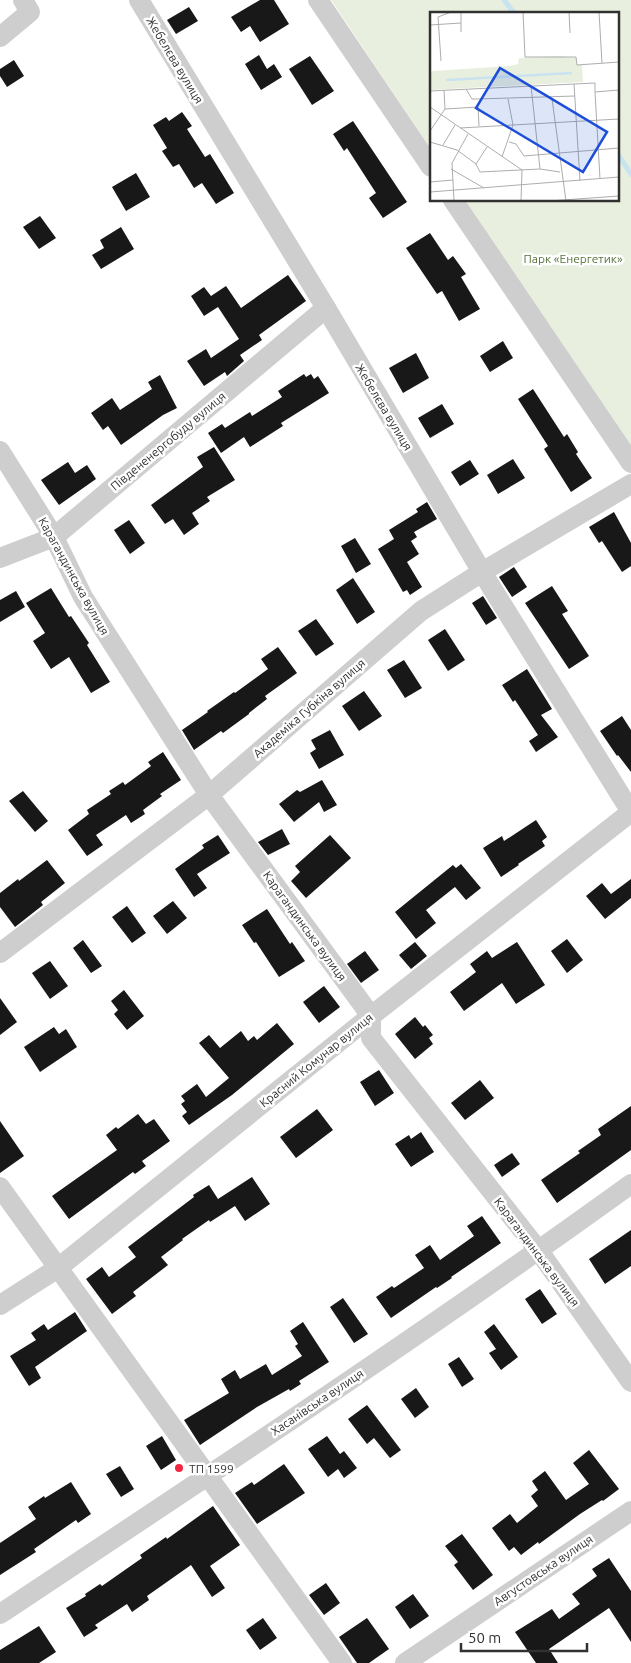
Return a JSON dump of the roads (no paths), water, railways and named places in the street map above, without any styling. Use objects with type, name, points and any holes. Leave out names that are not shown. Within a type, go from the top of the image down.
[{"type":"street","points":[[0,37],[30,12],[23,0]]},
{"type":"street","name":"Жебелєва вулиця","points":[[139,0],[326,308],[482,572],[631,812]]},
{"type":"street","points":[[318,0],[430,166]]},
{"type":"street","points":[[454,201],[631,463]]},
{"type":"street","name":"Південенергобуду вулиця","points":[[0,558],[54,537],[326,308]]},
{"type":"street","name":"Карагандинська вулиця","points":[[0,451],[54,537],[83,597],[209,794],[371,1016],[371,1038],[539,1251],[631,1382]]},
{"type":"street","name":"Академіка Губкіна вулиця","points":[[0,953],[209,794],[421,611],[482,572],[631,484]]},
{"type":"street","name":"Красний Комунар вулиця","points":[[0,1305],[58,1268],[371,1016],[631,812]]},
{"type":"street","name":"Хасанівська вулиця","points":[[0,1614],[208,1476],[539,1251],[631,1184]]},
{"type":"street","points":[[0,1188],[342,1663]]},
{"type":"street","name":"Августовська вулиця","points":[[405,1663],[631,1511]]},
{"type":"waterway","points":[[504,0],[513,12]]},
{"type":"waterway","points":[[618,154],[631,174]]},
{"type":"place","name":"ТП 1599","points":[[179,1468]]},
{"type":"park label","name":"Парк «Енергетик»","points":[[573,258]]}]
